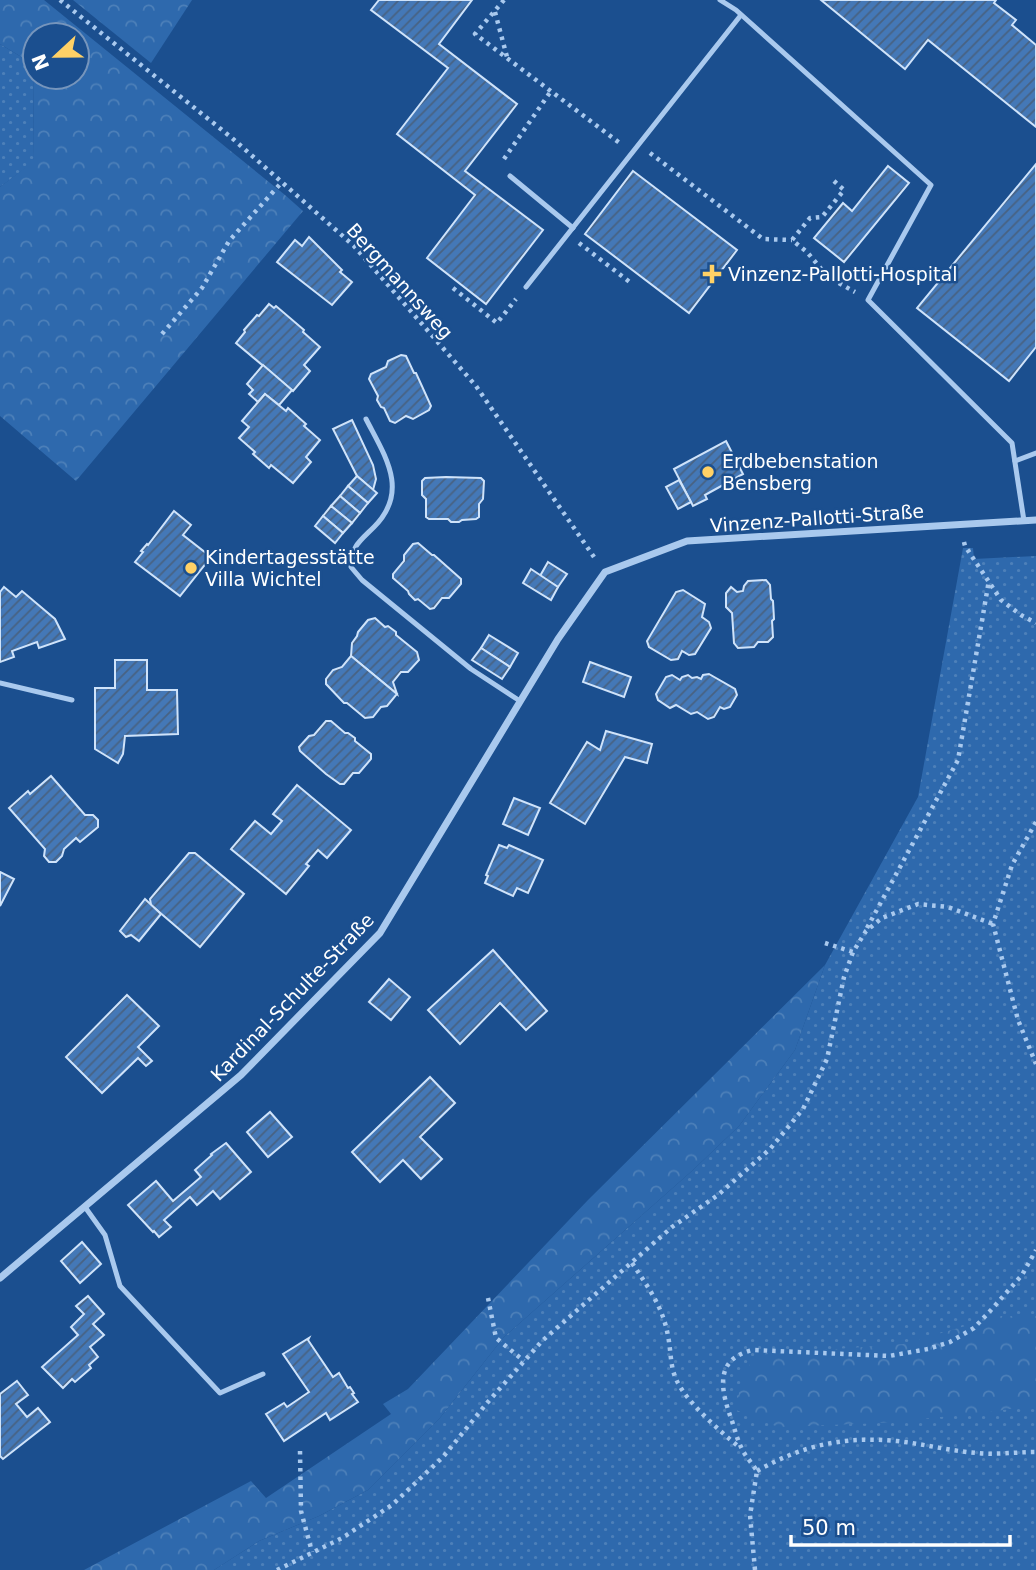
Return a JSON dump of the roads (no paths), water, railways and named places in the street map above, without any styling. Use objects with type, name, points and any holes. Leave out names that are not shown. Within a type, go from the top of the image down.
[{"type":"street","name":"Vinzenz-Pallotti-Straße","points":[[605,572],[687,541],[1036,520]]},
{"type":"street","name":"Kardinal-Schulte-Straße","points":[[0,1278],[241,1075],[380,933],[558,639],[605,572]]},
{"type":"lane","points":[[720,0],[741,15],[931,185],[868,300],[1012,443],[1024,521]]},
{"type":"lane","points":[[526,287],[741,15]]},
{"type":"lane","points":[[510,176],[573,228]]},
{"type":"lane","points":[[366,419],[387,460],[394,486],[389,506],[377,525],[351,554],[351,567],[362,580],[471,669],[520,701]]},
{"type":"lane","points":[[1015,461],[1036,453]]},
{"type":"lane","points":[[0,683],[72,700]]},
{"type":"lane","points":[[85,1207],[105,1235],[120,1286],[220,1394],[262,1374]]},
{"type":"place","name":"Vinzenz-Pallotti-Hospital","points":[[712,274]]},
{"type":"place","name":"Erdbebenstation Bensberg","points":[[708,472]]},
{"type":"place","name":"Kindertagesstätte Villa Wichtel","points":[[191,568]]}]
